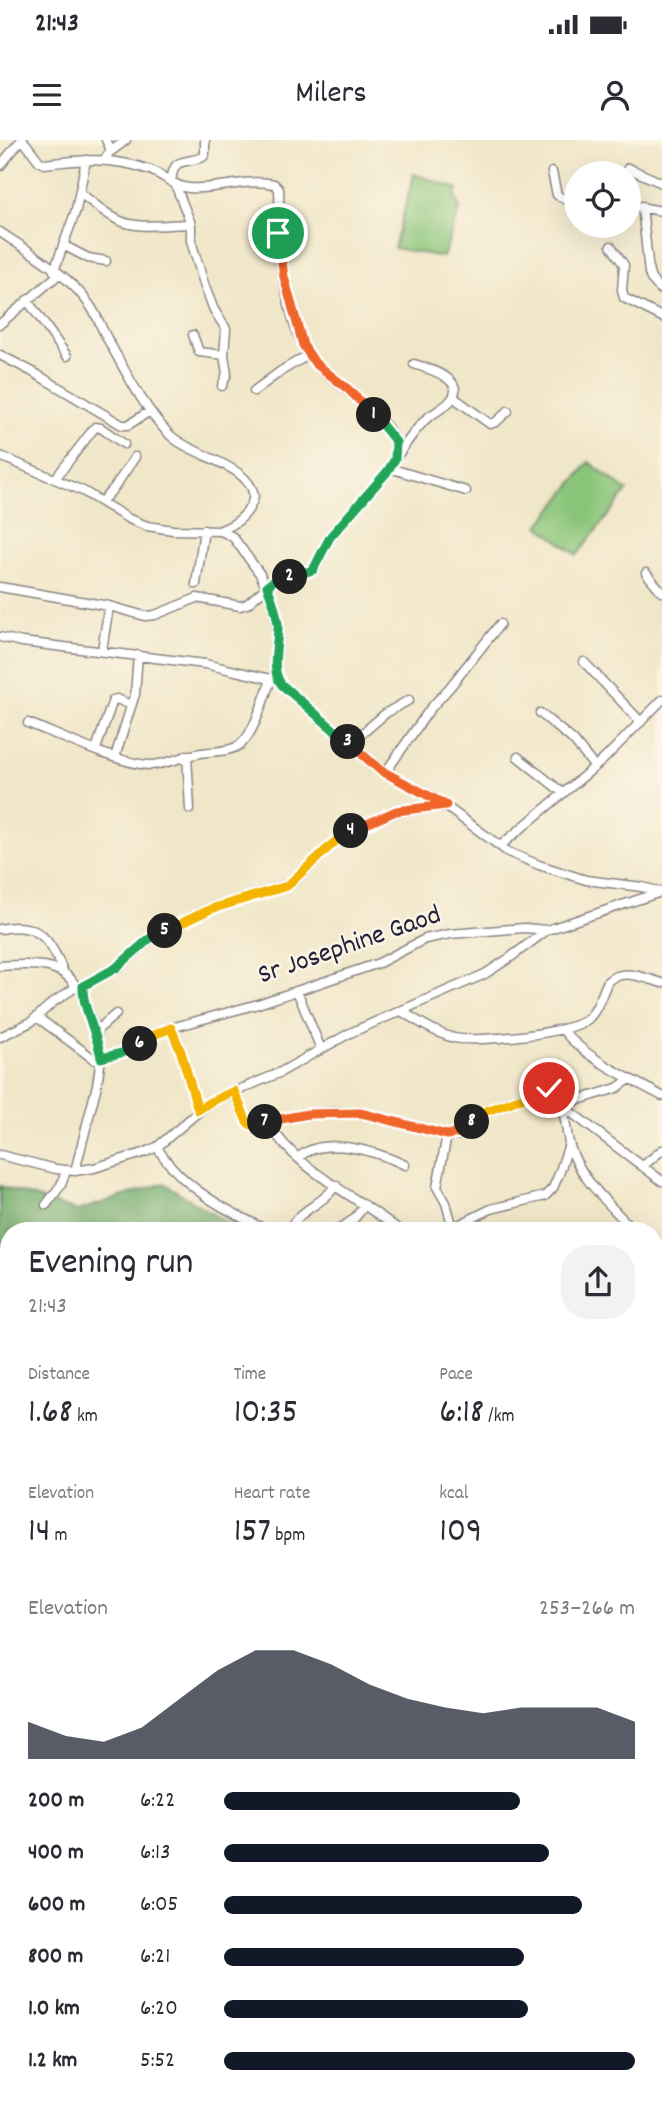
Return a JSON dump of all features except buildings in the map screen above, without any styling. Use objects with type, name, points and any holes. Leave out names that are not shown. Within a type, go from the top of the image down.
[{"type":"street","points":[[0,166],[22,140],[41,163],[108,156],[150,170],[173,183],[190,188],[254,181],[274,184],[278,187],[278,233],[284,277],[296,327],[308,355],[349,390],[390,433],[396,442],[395,459]]},
{"type":"street","points":[[106,140],[108,156]]},
{"type":"street","points":[[108,156],[126,140]]},
{"type":"street","points":[[205,140],[203,157],[176,164],[173,169],[173,183],[191,224],[191,241],[205,287],[214,310],[226,329],[224,355],[227,374],[222,386]]},
{"type":"street","points":[[0,324],[56,273],[80,193],[86,160]]},
{"type":"street","points":[[552,172],[557,195],[564,199]]},
{"type":"street","points":[[641,174],[662,183]]},
{"type":"street","points":[[80,193],[126,223],[191,224]]},
{"type":"street","points":[[662,211],[642,206],[649,273],[662,291]]},
{"type":"street","points":[[0,232],[56,273],[90,305],[150,411],[180,443],[193,452],[228,466],[249,481],[254,495],[248,511],[233,526],[218,531]]},
{"type":"street","points":[[64,245],[88,258],[106,261]]},
{"type":"street","points":[[611,246],[624,265],[624,298],[662,317]]},
{"type":"street","points":[[27,300],[67,356]]},
{"type":"street","points":[[193,335],[199,352],[224,355]]},
{"type":"street","points":[[0,355],[122,425],[128,425],[150,411]]},
{"type":"street","points":[[254,391],[308,355]]},
{"type":"street","points":[[0,587],[109,606],[145,616],[155,615],[197,598],[240,606],[247,604],[275,580],[313,570],[330,537],[389,468],[424,421],[453,397],[455,389],[449,379],[414,364]]},
{"type":"street","points":[[453,397],[490,424],[508,411]]},
{"type":"street","points":[[55,479],[95,427],[101,428],[124,444]]},
{"type":"street","points":[[0,456],[83,491],[129,519],[147,526],[227,533],[242,547],[267,586],[278,624],[275,680],[251,730],[240,746],[233,749],[187,755],[152,765],[115,757],[28,723]]},
{"type":"street","points":[[101,502],[135,457]]},
{"type":"street","points":[[389,468],[466,491]]},
{"type":"street","points":[[196,584],[204,530]]},
{"type":"street","points":[[646,573],[662,592]]},
{"type":"street","points":[[102,650],[109,606]]},
{"type":"street","points":[[385,773],[429,709],[500,624]]},
{"type":"street","points":[[0,637],[205,664],[275,680],[385,773],[446,805],[500,846],[539,865],[586,880],[661,892]]},
{"type":"street","points":[[115,757],[135,694],[138,655]]},
{"type":"street","points":[[584,662],[641,722]]},
{"type":"street","points":[[96,749],[111,703],[117,699],[131,705]]},
{"type":"street","points":[[350,744],[386,713],[409,700]]},
{"type":"street","points":[[500,846],[594,766],[662,700]]},
{"type":"street","points":[[540,713],[573,740],[594,766]]},
{"type":"street","points":[[187,755],[190,810]]},
{"type":"street","points":[[518,757],[563,793]]},
{"type":"street","points":[[0,1037],[37,1017],[52,1003],[123,963],[154,936],[211,909],[292,883],[338,839],[362,825],[396,811],[446,805]]},
{"type":"street","name":"Sr Josephine Gaod","points":[[101,1058],[129,1051],[151,1036],[171,1028],[297,991],[379,962],[433,937],[524,928],[547,930],[661,892]]},
{"type":"street","points":[[0,929],[16,926],[31,929],[52,946],[63,971]]},
{"type":"street","points":[[0,1155],[70,1171],[114,1162],[157,1147],[210,1102],[279,1073],[350,1033],[485,974],[547,930]]},
{"type":"street","points":[[0,966],[42,966],[69,975],[80,987],[96,1031],[101,1058],[97,1085],[70,1171],[46,1205]]},
{"type":"street","points":[[401,1011],[434,1030],[470,1040],[572,1028],[588,1018],[608,981],[613,977],[626,974],[662,983]]},
{"type":"street","points":[[297,991],[321,1049]]},
{"type":"street","points":[[96,1031],[116,1014]]},
{"type":"street","points":[[37,1017],[91,1059],[101,1058]]},
{"type":"street","points":[[171,1028],[198,1110]]},
{"type":"street","points":[[563,1030],[577,1045],[662,1096]]},
{"type":"street","points":[[561,1105],[617,1088],[630,1079]]},
{"type":"street","points":[[234,1091],[247,1122],[251,1125],[308,1114],[361,1113],[447,1135],[463,1132],[484,1112],[545,1088],[554,1092],[561,1105],[569,1144],[582,1172],[626,1222]]},
{"type":"street","points":[[561,1105],[662,1181]]},
{"type":"street","points":[[268,1122],[278,1138],[298,1158],[388,1222]]},
{"type":"street","points":[[447,1135],[437,1187],[446,1203],[450,1222]]},
{"type":"street","points":[[465,1222],[491,1209],[545,1196],[556,1181],[569,1144]]},
{"type":"street","points":[[157,1147],[172,1167],[193,1185],[250,1222]]},
{"type":"street","points":[[298,1158],[314,1148],[357,1149],[382,1154],[405,1166]]},
{"type":"street","points":[[643,1166],[662,1150]]},
{"type":"street","points":[[293,1222],[296,1216],[323,1200],[336,1185]]},
{"type":"street","points":[[350,1222],[365,1205]]},
{"type":"green space","points":[[414,174],[458,189],[455,196],[460,208],[443,257],[394,248]]},
{"type":"green space","points":[[589,462],[627,491],[577,555],[539,526]]},
{"type":"green space","points":[[164,1183],[225,1222],[0,1222],[0,1186],[77,1211]]},
{"type":"route","points":[[278,233],[284,277],[296,327],[308,355],[378,418],[396,442],[397,451],[387,472],[330,537],[313,570],[275,580],[267,586],[278,624],[275,672],[282,685],[380,770],[446,805],[396,811],[362,825],[338,839],[287,886],[211,909],[154,936],[116,968],[83,986],[84,1001],[96,1031],[101,1058],[129,1051],[151,1036],[171,1028],[198,1110],[234,1091],[244,1117],[251,1125],[308,1114],[361,1113],[447,1135],[458,1135],[484,1112],[549,1088]]}]
